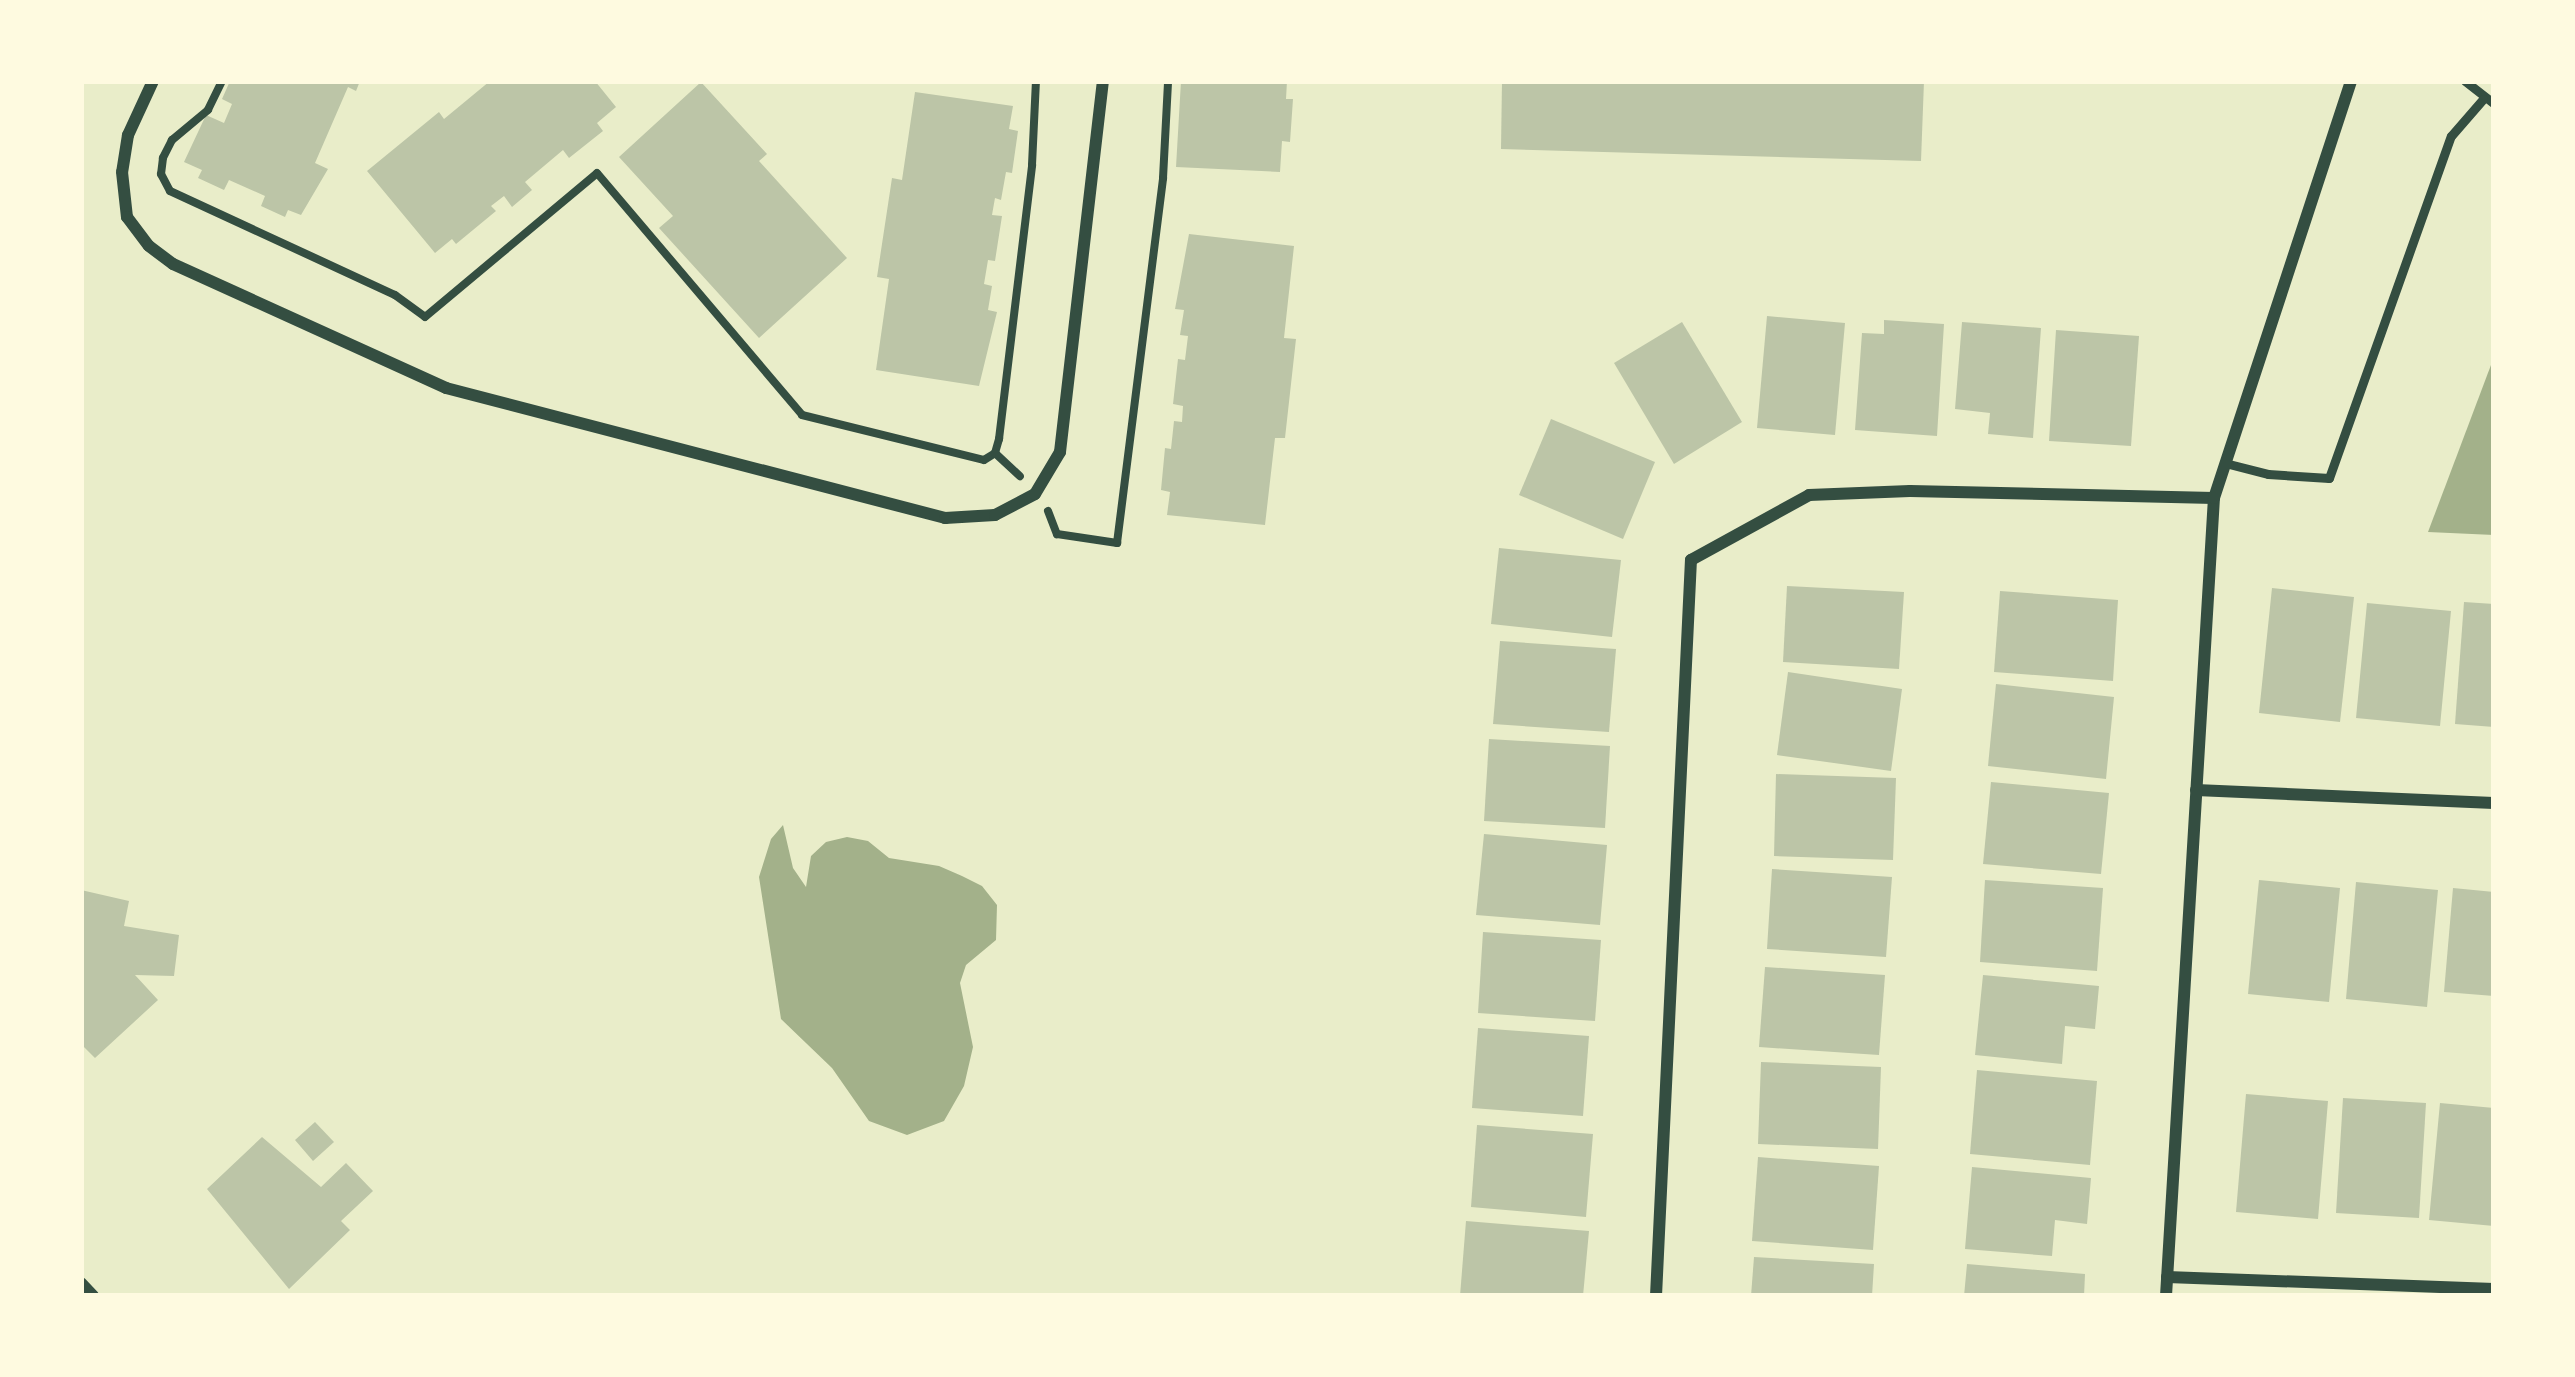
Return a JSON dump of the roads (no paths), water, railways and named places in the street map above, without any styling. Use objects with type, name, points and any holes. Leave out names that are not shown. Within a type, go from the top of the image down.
[{"type":"street","points":[[153,81],[128,135],[124,194],[127,217],[149,246],[173,264],[446,388],[945,518],[995,515],[1034,494],[1060,452],[1103,81]]},
{"type":"street","points":[[2166,1296],[2214,498],[2351,81]]},
{"type":"street","points":[[1656,1296],[1690,560],[1809,495],[2214,498]]},
{"type":"street","points":[[2196,790],[2494,803]]},
{"type":"street","points":[[2167,1276],[2494,1289]]},
{"type":"street","points":[[81,1283],[93,1296]]},
{"type":"lane","points":[[2225,463],[2268,475],[2329,478],[2451,136],[2488,102],[2465,81]]}]
